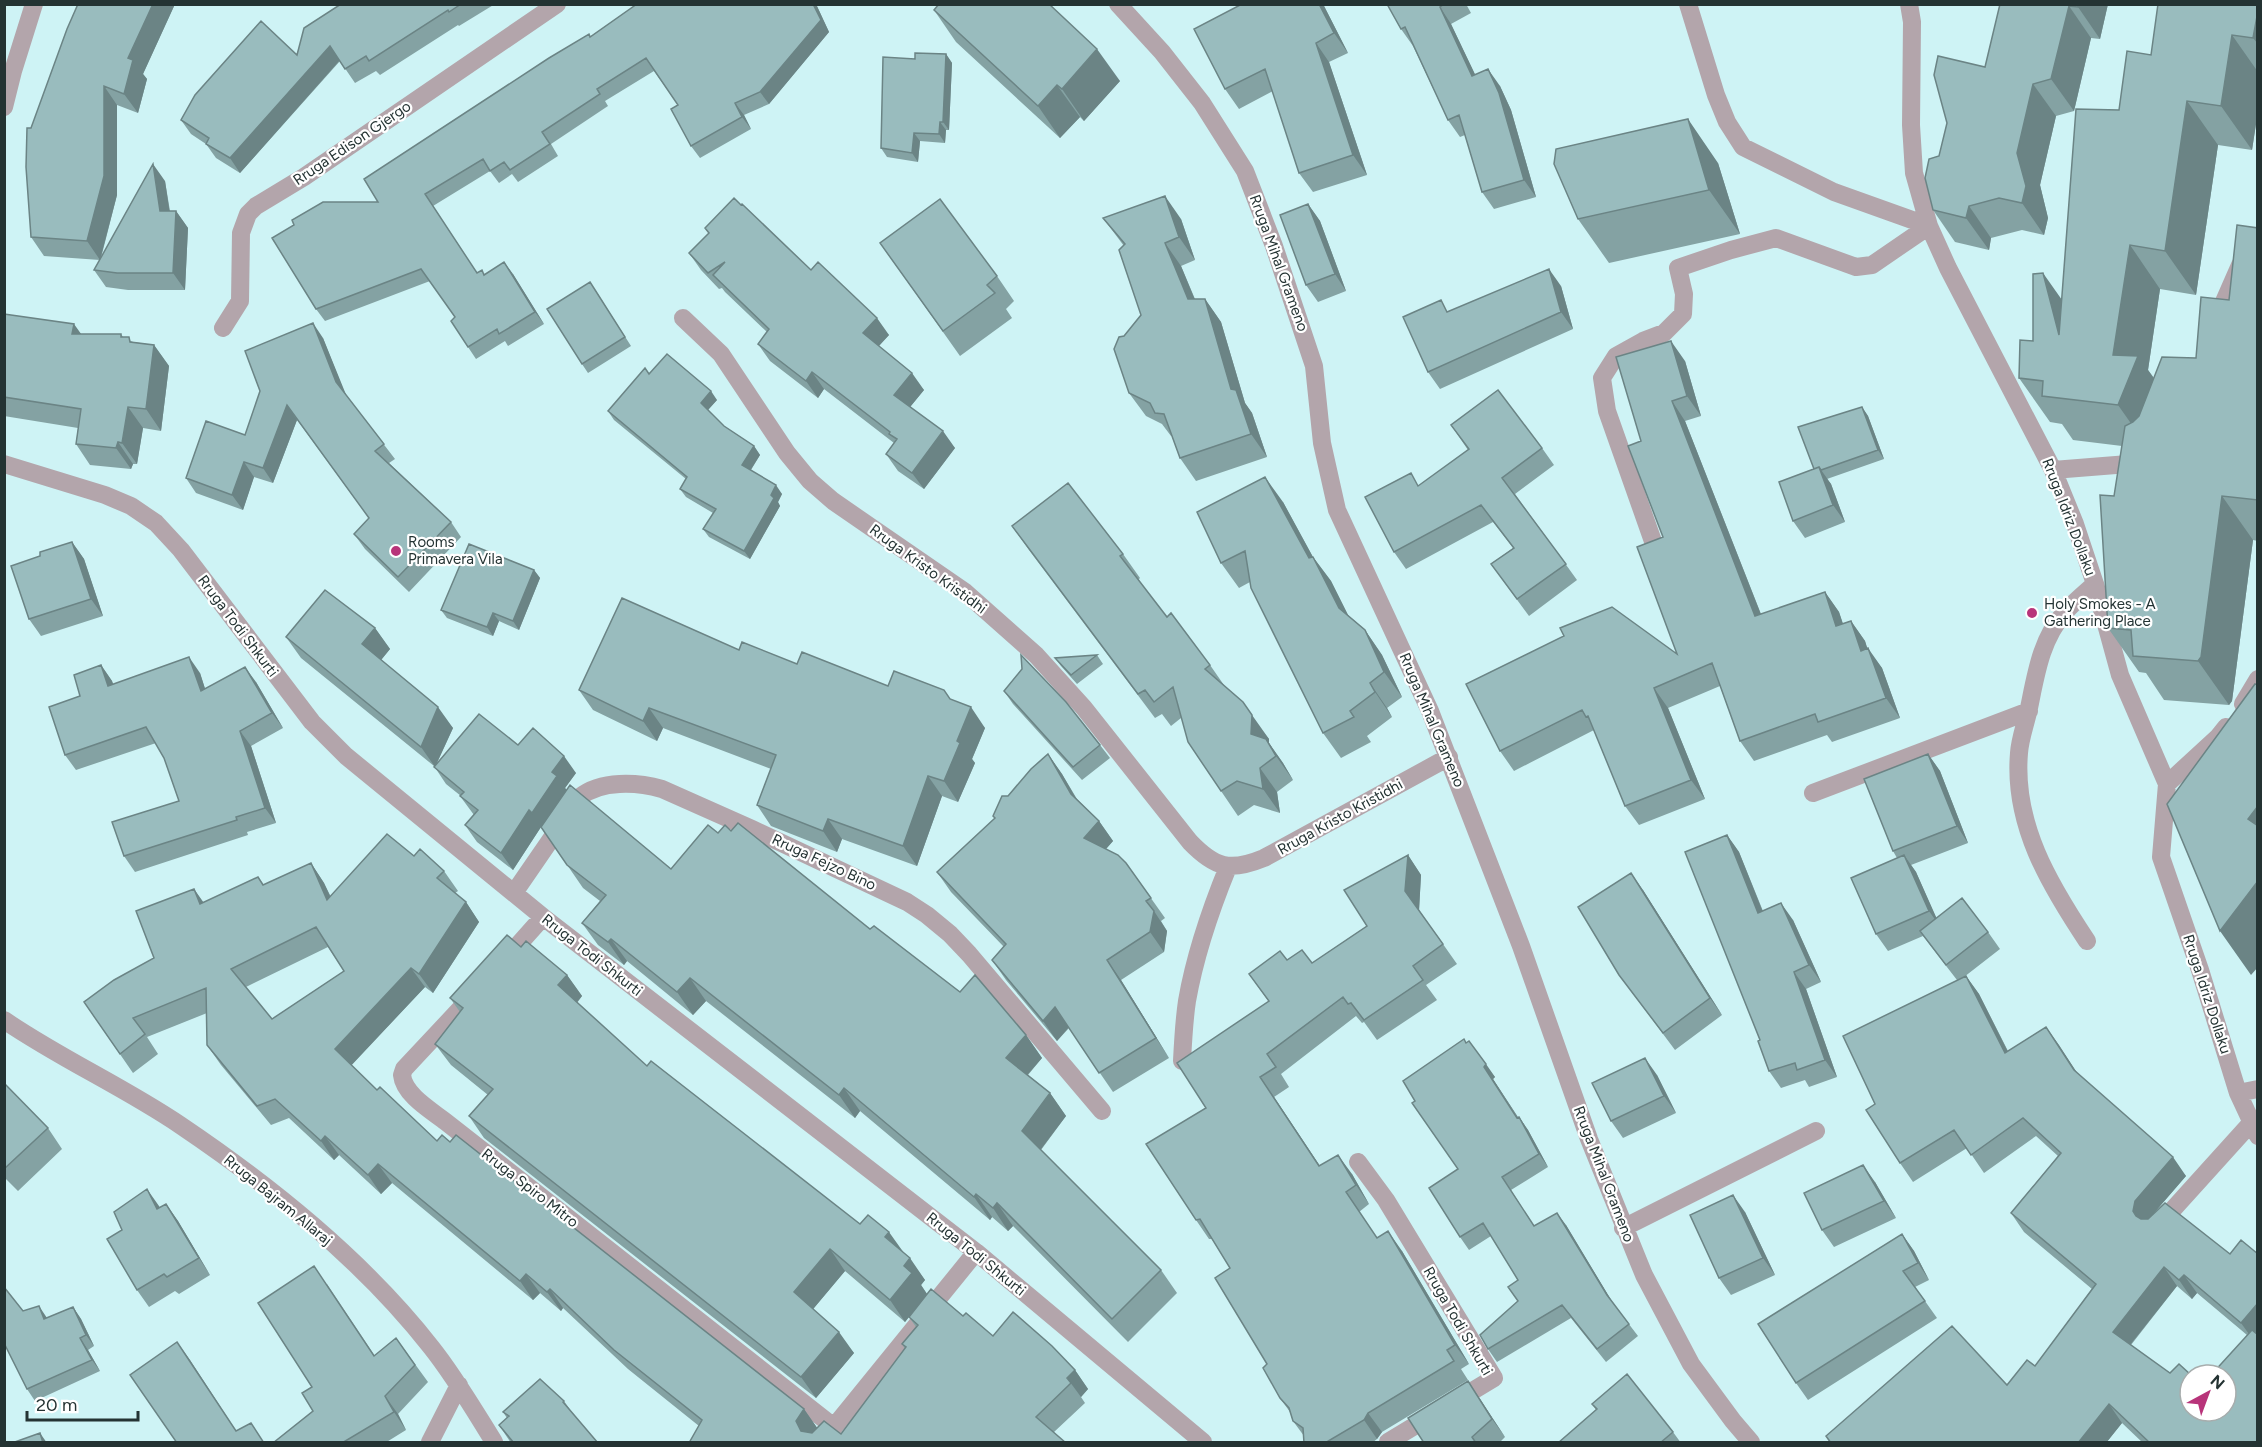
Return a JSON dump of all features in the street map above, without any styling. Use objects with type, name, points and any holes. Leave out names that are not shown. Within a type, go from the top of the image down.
[{"type":"street","points":[[4,107],[34,4]]},
{"type":"street","name":"Rruga Edison Gjergo","points":[[223,328],[240,301],[241,233],[248,214],[256,206],[290,186],[557,4]]},
{"type":"street","name":"Rruga Mihal Grameno","points":[[1118,4],[1162,52],[1202,103],[1220,128],[1245,171],[1274,246],[1311,355],[1317,386],[1322,443],[1337,510],[1413,670],[1449,757],[1526,957],[1589,1139],[1623,1228],[1659,1306],[1691,1364],[1751,1443]]},
{"type":"street","points":[[1688,4],[1716,95],[1727,122],[1743,147],[1834,192],[1929,226]]},
{"type":"street","name":"Rruga Idriz Dollaku","points":[[1910,4],[1912,22],[1911,125],[1914,172],[1929,226],[1948,268],[2053,470],[2075,524],[2095,584],[2120,675],[2168,784],[2161,857],[2238,1093],[2254,1130]]},
{"type":"street","points":[[1655,547],[1607,411],[1602,378],[1616,356],[1643,340],[1664,333],[1683,314],[1684,294],[1678,268],[1776,238],[1856,267],[1872,265],[1929,226]]},
{"type":"street","points":[[2207,340],[2240,266]]},
{"type":"street","name":"Rruga Kristo Kristidhi","points":[[683,318],[721,354],[787,453],[815,486],[965,592],[1036,655],[1112,742],[1190,842],[1210,860],[1228,867],[1245,866],[1278,852],[1449,757]]},
{"type":"street","points":[[2053,470],[2145,463],[2159,456]]},
{"type":"street","name":"Rruga Todi Shkurti","points":[[4,464],[105,495],[130,506],[156,523],[181,550],[312,722],[380,785],[543,917],[976,1252],[1203,1443]]},
{"type":"street","points":[[2087,941],[2063,905],[2044,869],[2028,832],[2018,795],[2019,751],[2036,672],[2048,636],[2064,612],[2095,584]]},
{"type":"street","points":[[2168,784],[2218,737],[2240,709],[2258,679]]},
{"type":"street","points":[[1813,793],[2029,711]]},
{"type":"street","name":"Rruga Fejzo Bino","points":[[514,893],[580,797],[588,790],[602,786],[634,784],[662,789],[884,890],[927,915],[969,954],[1102,1111]]},
{"type":"street","points":[[1182,1062],[1187,1002],[1199,948],[1228,867]]},
{"type":"street","name":"Rruga Spiro Mitro","points":[[543,917],[404,1069],[402,1081],[421,1102],[834,1427]]},
{"type":"street","name":"Rruga Bajram Allaraj","points":[[4,1020],[73,1064],[179,1124],[266,1188],[308,1223],[377,1285],[412,1323],[459,1385],[494,1443]]},
{"type":"street","points":[[2238,1093],[2258,1089]]},
{"type":"street","points":[[2157,1227],[2254,1130]]},
{"type":"street","points":[[1623,1228],[1816,1131]]},
{"type":"street","name":"Rruga Todi Shkurti","points":[[1358,1162],[1386,1200],[1494,1378],[1388,1443]]},
{"type":"street","points":[[821,1443],[976,1252]]},
{"type":"street","points":[[430,1443],[459,1385]]},
{"type":"building","points":[[78,4],[153,4],[128,58],[133,60],[124,94],[104,86],[104,176],[87,241],[31,237],[26,167],[27,128],[31,128]]},
{"type":"building","points":[[341,4],[461,4],[369,61],[366,56],[345,69],[330,46],[230,158],[206,144],[209,138],[181,120],[195,95],[261,21],[297,55],[304,28]]},
{"type":"building","points":[[637,4],[813,4],[821,20],[760,92],[735,103],[742,117],[691,146],[671,109],[678,105],[646,58],[597,89],[600,94],[542,132],[550,144],[510,170],[504,162],[490,171],[483,159],[425,194],[477,273],[482,270],[484,275],[504,262],[535,312],[499,334],[497,329],[468,347],[451,321],[455,317],[421,269],[316,309],[272,238],[294,225],[292,220],[323,202],[378,202],[364,179],[549,58],[589,34],[590,37]]},
{"type":"building","points":[[939,4],[1049,4],[1097,49],[1062,89],[1057,85],[1038,106],[934,10]]},
{"type":"building","points":[[1242,4],[1319,4],[1334,33],[1316,43],[1353,155],[1299,173],[1265,69],[1225,89],[1194,29]]},
{"type":"building","points":[[1387,4],[1444,4],[1440,7],[1472,76],[1488,69],[1499,93],[1524,180],[1482,192],[1459,115],[1448,120],[1405,27],[1401,29]]},
{"type":"building","points":[[2000,4],[2078,4],[2078,7],[2069,6],[2051,79],[2033,84],[2017,153],[2026,186],[2022,203],[1999,198],[1969,206],[1966,218],[1933,210],[1925,178],[1929,159],[1939,156],[1947,123],[1934,75],[1938,56],[1985,67]]},
{"type":"building","points":[[2158,4],[2258,4],[2253,38],[2232,35],[2221,106],[2187,101],[2165,251],[2130,245],[2113,355],[2138,356],[2118,405],[2042,396],[2043,381],[2019,378],[2020,340],[2033,341],[2033,274],[2043,273],[2059,335],[2076,109],[2119,110],[2127,51],[2151,55]]},
{"type":"building","points":[[915,53],[946,54],[943,122],[940,122],[939,134],[914,133],[912,153],[881,148],[883,57],[915,59]]},
{"type":"building","points":[[1688,119],[1709,190],[1578,219],[1554,164],[1556,149]]},
{"type":"building","points":[[153,164],[160,211],[176,211],[173,273],[117,273],[94,270]]},
{"type":"building","points":[[1165,196],[1179,237],[1165,243],[1188,299],[1205,299],[1231,389],[1236,390],[1251,434],[1180,458],[1164,414],[1155,413],[1150,403],[1129,393],[1114,349],[1119,337],[1124,336],[1141,315],[1119,250],[1125,244],[1103,218]]},
{"type":"building","points":[[734,198],[811,270],[818,262],[877,318],[863,333],[912,373],[894,395],[943,431],[912,473],[886,454],[897,439],[889,434],[890,432],[812,372],[806,381],[758,344],[769,329],[713,275],[725,262],[708,273],[689,253],[709,233],[705,228]]},
{"type":"building","points":[[940,199],[997,276],[987,285],[995,293],[943,331],[880,243]]},
{"type":"building","points":[[1308,204],[1335,274],[1306,285],[1280,215]]},
{"type":"building","points":[[2237,225],[2258,228],[2258,500],[2222,496],[2201,657],[2198,661],[2133,656],[2131,630],[2108,628],[2100,495],[2114,496],[2125,426],[2139,416],[2162,357],[2196,358],[2201,297],[2229,300]]},
{"type":"building","points":[[1549,269],[1561,312],[1428,372],[1403,317],[1441,300],[1447,312]]},
{"type":"building","points":[[590,282],[625,337],[582,364],[547,309]]},
{"type":"building","points":[[4,314],[74,324],[72,334],[121,334],[121,337],[129,337],[130,342],[154,345],[146,409],[128,407],[122,443],[118,442],[116,448],[76,444],[81,409],[4,397]]},
{"type":"building","points":[[313,323],[336,382],[384,444],[375,451],[451,522],[398,577],[354,534],[369,518],[287,405],[263,468],[244,462],[232,495],[186,478],[206,421],[245,435],[260,391],[245,351]]},
{"type":"building","points":[[1671,341],[1687,396],[1672,401],[1755,616],[1825,592],[1836,626],[1851,621],[1861,651],[1868,648],[1886,698],[1818,722],[1815,714],[1740,741],[1712,663],[1654,688],[1691,780],[1625,806],[1588,716],[1586,717],[1582,710],[1500,751],[1466,684],[1564,636],[1560,628],[1612,607],[1677,654],[1637,547],[1663,537],[1628,446],[1641,441],[1616,357]]},
{"type":"building","points":[[667,354],[711,391],[701,403],[724,426],[754,446],[742,465],[776,485],[771,495],[774,498],[744,551],[703,529],[716,509],[680,489],[687,477],[608,411],[645,368],[649,374]]},
{"type":"building","points":[[1498,390],[1542,448],[1502,478],[1566,564],[1517,599],[1491,564],[1514,548],[1481,505],[1394,552],[1365,497],[1411,473],[1418,486],[1469,449],[1451,425]]},
{"type":"building","points":[[1862,407],[1878,450],[1821,470],[1819,467],[1814,469],[1798,427]]},
{"type":"building","points":[[1819,467],[1833,505],[1793,521],[1779,482]]},
{"type":"building","points":[[1265,477],[1309,558],[1313,557],[1339,608],[1365,630],[1384,672],[1370,683],[1375,692],[1350,711],[1354,717],[1323,733],[1251,588],[1245,551],[1221,563],[1197,512]]},
{"type":"building","points":[[1068,483],[1123,554],[1120,556],[1167,617],[1171,613],[1210,665],[1205,669],[1243,702],[1252,715],[1251,734],[1266,739],[1276,756],[1260,768],[1263,789],[1237,781],[1221,791],[1188,742],[1173,687],[1154,702],[1145,690],[1138,694],[1012,526]]},
{"type":"building","points":[[72,542],[91,599],[29,619],[11,566],[40,556],[40,552]]},
{"type":"building","points":[[469,544],[534,570],[513,621],[493,613],[487,627],[441,610]]},
{"type":"building","points":[[325,590],[375,628],[362,644],[438,707],[421,747],[286,637]]},
{"type":"building","points":[[622,598],[739,650],[742,642],[797,664],[802,652],[888,686],[894,671],[944,690],[950,699],[971,707],[957,741],[960,743],[944,781],[928,776],[903,846],[828,819],[823,831],[757,805],[776,755],[649,708],[643,721],[579,690]]},
{"type":"building","points":[[1021,655],[1066,702],[1100,745],[1073,767],[1004,691],[1022,669]]},
{"type":"building","points":[[1097,655],[1071,675],[1055,658]]},
{"type":"building","points":[[189,657],[201,691],[245,667],[272,713],[240,731],[265,808],[236,817],[237,820],[124,856],[112,822],[179,801],[164,758],[146,727],[65,755],[49,707],[80,696],[74,675],[101,665],[108,686]]},
{"type":"building","points":[[2255,684],[2258,685],[2258,806],[2248,819],[2258,826],[2258,881],[2220,931],[2167,804]]},
{"type":"building","points":[[479,714],[518,745],[533,728],[564,756],[552,772],[557,776],[532,813],[529,810],[501,853],[465,825],[478,810],[460,796],[464,792],[434,767]]},
{"type":"building","points":[[1048,754],[1071,794],[1099,821],[1084,838],[1118,855],[1126,863],[1151,898],[1146,901],[1154,911],[1150,932],[1107,960],[1156,1038],[1099,1073],[1055,1007],[1043,1021],[992,960],[1006,944],[937,872],[995,818],[993,816],[1002,796],[1008,796],[1031,769]]},
{"type":"building","points":[[1928,754],[1957,826],[1893,851],[1864,779]]},
{"type":"building","points":[[570,785],[671,869],[708,825],[718,833],[725,825],[731,831],[738,823],[870,929],[874,926],[960,992],[975,975],[1026,1035],[1006,1058],[1050,1093],[1022,1131],[1161,1270],[1112,1319],[997,1203],[993,1208],[976,1194],[974,1197],[844,1088],[839,1095],[690,978],[677,992],[611,939],[608,942],[582,923],[606,895],[567,865],[541,827]]},
{"type":"building","points":[[387,834],[414,856],[420,849],[444,871],[437,878],[466,902],[419,974],[411,968],[335,1049],[377,1090],[380,1087],[437,1141],[442,1135],[450,1142],[456,1135],[804,1409],[796,1421],[801,1431],[812,1433],[824,1421],[841,1434],[906,1347],[902,1344],[918,1325],[909,1317],[931,1289],[963,1316],[966,1313],[993,1336],[1013,1312],[1052,1346],[1075,1370],[1067,1378],[1071,1383],[1036,1417],[1066,1443],[689,1443],[702,1420],[614,1350],[550,1289],[547,1292],[526,1274],[520,1281],[378,1164],[368,1175],[325,1136],[321,1141],[275,1099],[257,1106],[207,1045],[206,988],[133,1018],[145,1034],[120,1054],[84,1002],[114,980],[154,958],[136,911],[194,889],[200,904],[258,877],[263,885],[311,863],[327,900]],"holes":[[[316,927],[344,971],[272,1019],[231,969]]]},
{"type":"building","points":[[1727,835],[1758,913],[1781,903],[1809,965],[1794,972],[1825,1060],[1797,1070],[1795,1063],[1769,1071],[1758,1041],[1760,1040],[1685,852]]},
{"type":"building","points":[[1408,855],[1405,891],[1443,944],[1413,966],[1423,980],[1364,1020],[1351,1003],[1348,1004],[1343,997],[1267,1054],[1276,1067],[1260,1077],[1319,1166],[1338,1155],[1356,1185],[1346,1192],[1377,1238],[1388,1231],[1455,1345],[1447,1350],[1454,1361],[1368,1413],[1364,1420],[1325,1443],[1304,1443],[1303,1428],[1293,1421],[1289,1408],[1280,1398],[1263,1368],[1267,1364],[1215,1278],[1230,1268],[1200,1219],[1196,1220],[1146,1144],[1206,1108],[1177,1063],[1269,1001],[1249,974],[1280,951],[1287,960],[1302,950],[1312,963],[1367,926],[1344,890]]},
{"type":"building","points":[[1904,855],[1929,911],[1876,934],[1851,878]]},
{"type":"building","points":[[1631,873],[1710,998],[1663,1033],[1619,975],[1578,907]]},
{"type":"building","points":[[1962,898],[1988,932],[1946,965],[1920,931]]},
{"type":"building","points":[[507,935],[521,947],[526,941],[567,975],[558,985],[647,1066],[651,1061],[860,1224],[868,1215],[889,1232],[885,1237],[910,1258],[904,1266],[912,1273],[890,1300],[830,1249],[794,1292],[839,1332],[801,1377],[469,1116],[493,1089],[435,1044],[463,1008],[450,998]]},
{"type":"building","points":[[1966,976],[2005,1053],[2046,1027],[2074,1070],[2173,1157],[2135,1201],[2133,1211],[2136,1216],[2148,1219],[2165,1203],[2230,1254],[2241,1240],[2258,1254],[2258,1303],[2241,1323],[2184,1275],[2179,1280],[2164,1267],[2113,1332],[2170,1373],[2178,1365],[2178,1423],[2238,1423],[2238,1363],[2222,1363],[2252,1330],[2258,1335],[2258,1443],[2150,1443],[2109,1404],[2078,1443],[1831,1443],[1826,1436],[1952,1326],[2007,1385],[2027,1360],[2035,1366],[2096,1284],[2011,1213],[2061,1153],[2023,1118],[1971,1155],[1954,1130],[1900,1163],[1866,1110],[1875,1104],[1843,1036]]},
{"type":"building","points":[[1464,1039],[1466,1043],[1469,1041],[1486,1064],[1484,1067],[1517,1118],[1519,1117],[1539,1154],[1502,1177],[1534,1226],[1557,1213],[1607,1295],[1629,1324],[1597,1349],[1562,1305],[1488,1349],[1480,1335],[1518,1301],[1508,1287],[1518,1280],[1483,1223],[1460,1237],[1429,1188],[1458,1169],[1412,1103],[1415,1101],[1403,1081]]},
{"type":"building","points":[[1645,1058],[1664,1096],[1611,1121],[1592,1083]]},
{"type":"building","points":[[4,1083],[48,1128],[4,1169]]},
{"type":"building","points":[[1863,1165],[1884,1201],[1822,1230],[1804,1193]]},
{"type":"building","points":[[147,1189],[157,1209],[166,1204],[199,1258],[167,1277],[164,1274],[137,1290],[107,1239],[122,1230],[114,1212]]},
{"type":"building","points":[[1733,1195],[1763,1258],[1719,1278],[1690,1215]]},
{"type":"building","points":[[1902,1234],[1918,1263],[1903,1271],[1925,1301],[1796,1383],[1758,1324]]},
{"type":"building","points":[[314,1266],[374,1356],[396,1338],[415,1365],[385,1396],[394,1412],[342,1443],[273,1443],[313,1411],[302,1393],[312,1387],[258,1303]]},
{"type":"building","points":[[4,1287],[23,1311],[39,1306],[44,1319],[73,1307],[86,1335],[80,1338],[92,1360],[27,1389],[4,1343]]},
{"type":"building","points":[[177,1342],[236,1431],[251,1423],[264,1443],[177,1443],[130,1375]]},
{"type":"building","points":[[1627,1374],[1673,1432],[1660,1443],[1558,1443],[1597,1409],[1592,1404]]},
{"type":"building","points":[[540,1379],[564,1401],[598,1443],[514,1443],[499,1425],[509,1416],[503,1412]]},
{"type":"building","points":[[1468,1381],[1492,1419],[1472,1437],[1476,1443],[1424,1443],[1408,1418]]},
{"type":"building","points":[[40,1433],[43,1443],[12,1443]]},
{"type":"place","name":"Rooms Primavera Vila","points":[[396,551]]},
{"type":"place","name":"Holy Smokes - A Gathering Place","points":[[2032,613]]}]
